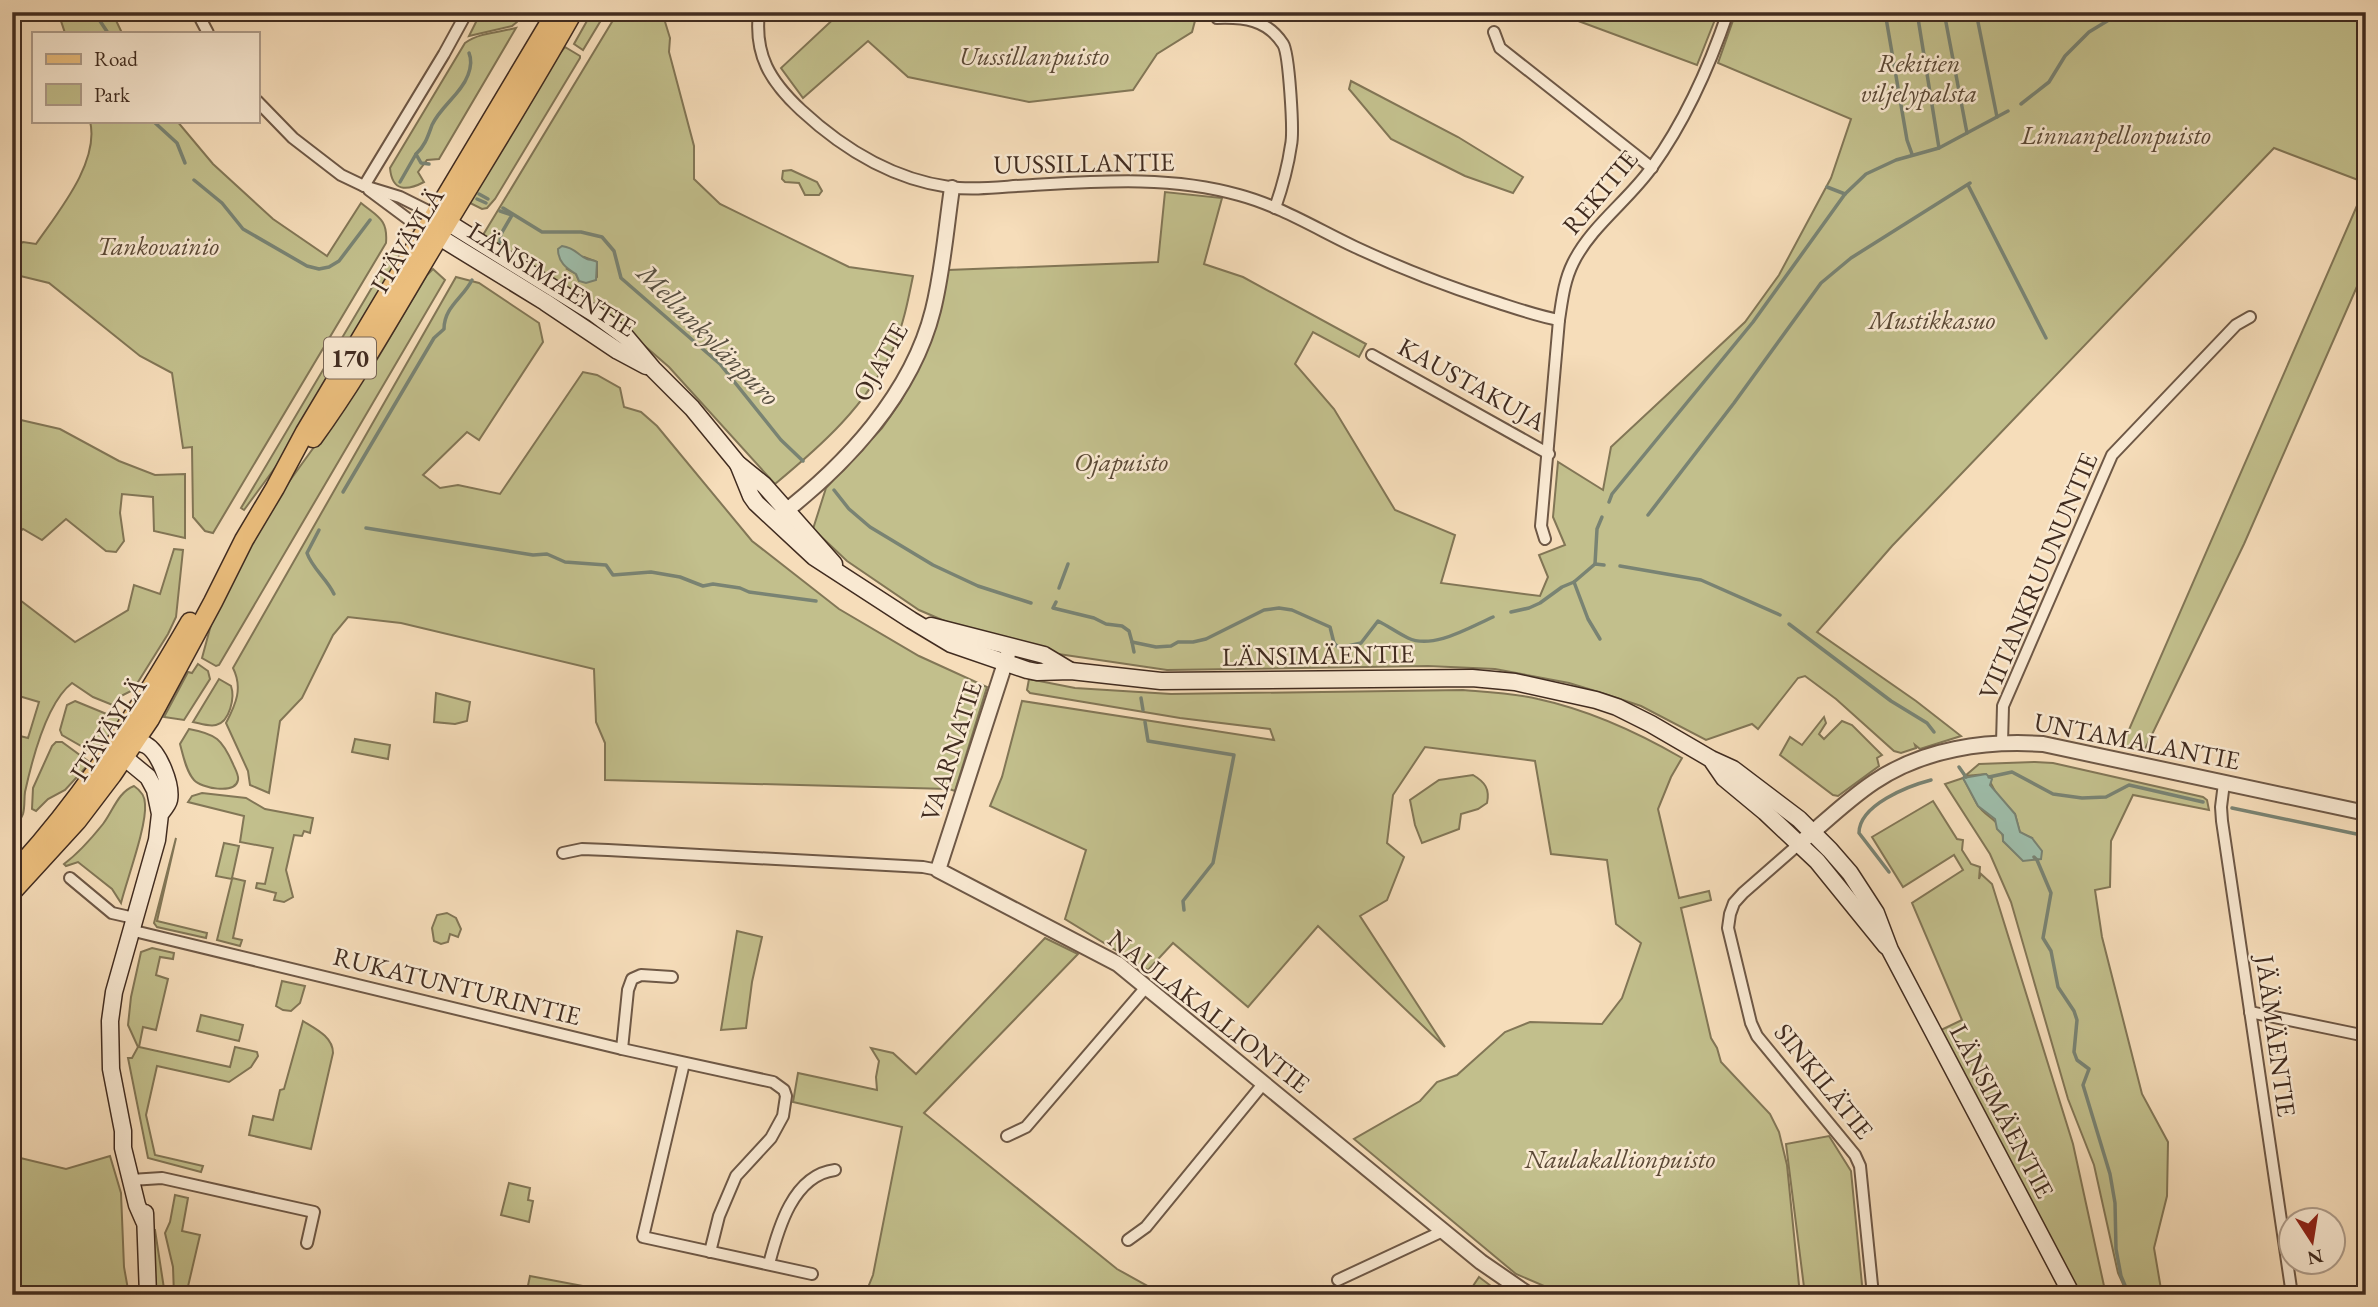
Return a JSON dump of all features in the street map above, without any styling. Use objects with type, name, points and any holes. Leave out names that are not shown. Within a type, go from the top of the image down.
[{"type":"main road","name":"ITÄVÄYLÄ","points":[[436,225],[556,12]]},
{"type":"main road","name":"ITÄVÄYLÄ","points":[[12,874],[150,719],[244,540],[305,432],[436,225],[543,66],[573,12]]},
{"type":"main road","name":"LÄNSIMÄENTIE","points":[[436,225],[618,351],[653,369],[692,408],[738,464],[751,496],[780,516],[814,557],[951,644],[1007,656],[1037,672],[1071,671],[1161,681],[1472,678],[1515,682],[1564,693],[1615,715],[1651,724],[1733,769],[1814,832],[1864,893],[1876,913],[1890,950],[2071,1295]]},
{"type":"main road","points":[[126,747],[148,746],[157,757],[170,787],[169,802],[160,814]]},
{"type":"main road","name":"ITÄVÄYLÄ","points":[[12,892],[77,821],[126,747]]},
{"type":"main road","points":[[126,747],[155,790],[160,814],[156,840],[114,992],[110,1021],[111,1069],[123,1131],[133,1145],[136,1179],[147,1203],[144,1221],[148,1295]]},
{"type":"main road","name":"LÄNSIMÄENTIE","points":[[1711,759],[1724,778],[1765,811],[1834,879],[1876,936],[1890,950]]},
{"type":"street","points":[[197,12],[207,32]]},
{"type":"street","points":[[364,186],[467,12]]},
{"type":"street","name":"UUSSILLANTIE","points":[[759,12],[758,40],[764,63],[791,100],[848,149],[904,176],[952,188],[1140,180],[1206,187],[1241,195],[1275,208],[1414,273],[1559,320]]},
{"type":"street","name":"REKITIE","points":[[1545,539],[1541,526],[1559,320],[1564,288],[1572,264],[1581,249],[1652,168],[1702,78],[1715,51],[1728,12]]},
{"type":"street","points":[[1217,18],[1256,21],[1284,45],[1292,142],[1275,208]]},
{"type":"street","points":[[1494,33],[1500,48],[1652,168]]},
{"type":"street","points":[[259,103],[293,138],[341,175],[364,186],[400,197],[436,225]]},
{"type":"street","points":[[364,186],[408,219],[436,225]]},
{"type":"street","name":"OJATIE","points":[[780,516],[809,493],[858,443],[889,404],[915,359],[933,308],[952,188]]},
{"type":"street","name":"VIITANKRUUNUNTIE","points":[[2002,743],[2003,706],[2112,455],[2236,325],[2250,317]]},
{"type":"street","name":"KAUSTAKUJA","points":[[1372,355],[1549,454]]},
{"type":"street","name":"VAARNATIE","points":[[938,870],[1007,656]]},
{"type":"street","name":"UNTAMALANTIE","points":[[1800,844],[1859,793],[1896,770],[1950,750],[2002,743],[2043,744],[2366,813]]},
{"type":"street","name":"JÄÄMÄENTIE","points":[[2224,783],[2222,821],[2292,1295]]},
{"type":"street","name":"SINKILÄTIE","points":[[1800,844],[1734,903],[1728,928],[1756,1036],[1855,1155],[1860,1166],[1873,1295]]},
{"type":"street","name":"NAULAKALLIONTIE","points":[[563,853],[582,849],[608,850],[938,870],[1101,953],[1147,986],[1443,1231],[1500,1277],[1528,1295]]},
{"type":"street","name":"RUKATUNTURINTIE","points":[[70,878],[112,914],[132,924],[622,1049],[773,1082],[784,1090],[786,1096],[783,1115],[771,1138],[736,1176],[719,1216],[710,1252]]},
{"type":"street","points":[[622,1049],[628,990],[632,979],[641,975],[672,977]]},
{"type":"street","points":[[1007,1136],[1026,1127],[1147,986]]},
{"type":"street","points":[[2249,1012],[2366,1036]]},
{"type":"street","points":[[684,1063],[643,1237],[811,1274]]},
{"type":"street","points":[[1128,1240],[1146,1227],[1263,1084]]},
{"type":"street","points":[[769,1264],[776,1236],[793,1201],[811,1178],[822,1172],[835,1170]]},
{"type":"street","points":[[136,1179],[162,1178],[314,1212],[307,1243]]},
{"type":"street","points":[[1338,1280],[1443,1231]]},
{"type":"green space","points":[[58,12],[112,12],[122,32],[65,32]]},
{"type":"green space","points":[[481,12],[521,12],[512,26],[469,36]]},
{"type":"green space","points":[[592,12],[606,12],[583,50],[574,44]]},
{"type":"green space","points":[[618,12],[662,12],[670,38],[669,52],[694,146],[694,179],[720,204],[849,267],[913,276],[897,340],[870,389],[826,439],[775,484],[669,367],[631,334],[483,235]],"holes":[[[584,257],[597,262],[597,277],[579,281],[576,274],[567,269]]]},
{"type":"green space","name":"Uussillanpuisto","points":[[841,12],[1149,12],[1196,17],[1192,32],[1157,54],[1133,90],[1029,102],[908,77],[868,41],[803,98],[781,68]]},
{"type":"green space","points":[[1554,12],[1718,12],[1697,65]]},
{"type":"green space","points":[[1736,12],[2366,12],[2366,183],[2274,148],[1892,546],[1817,632],[1961,736],[1920,749],[1915,745],[1916,748],[1901,753],[1894,751],[1836,699],[1805,676],[1798,678],[1758,729],[1752,724],[1706,740],[1641,706],[1569,683],[1495,669],[1428,666],[1167,670],[1038,651],[961,628],[919,610],[847,561],[813,529],[826,488],[882,428],[901,401],[937,320],[948,270],[1158,262],[1165,192],[1222,198],[1204,264],[1243,277],[1366,344],[1359,357],[1313,332],[1295,364],[1334,409],[1395,510],[1455,535],[1441,583],[1540,596],[1548,577],[1539,555],[1565,545],[1553,517],[1558,462],[1603,490],[1611,447],[1745,322],[1779,275],[1831,178],[1851,119],[1718,63]]},
{"type":"green space","points":[[516,28],[439,159],[427,160],[418,172],[424,182],[406,188],[397,185],[391,176],[390,168],[465,43],[483,35]]},
{"type":"green space","points":[[565,47],[580,58],[495,199],[487,208],[482,209],[470,203],[475,189],[544,72]]},
{"type":"green space","points":[[1351,81],[1458,137],[1523,177],[1513,193],[1465,176],[1391,139],[1349,89]]},
{"type":"green space","name":"Tankovainio","points":[[90,122],[178,122],[213,164],[273,219],[327,256],[361,203],[381,219],[385,229],[386,243],[213,533],[205,531],[193,517],[192,447],[183,448],[172,373],[140,356],[49,283],[12,274],[12,248],[23,242],[36,244],[75,186],[89,153]]},
{"type":"green space","points":[[791,170],[817,182],[822,191],[819,195],[805,195],[799,183],[785,182],[782,179],[783,171]]},
{"type":"green space","points":[[2366,185],[2366,266],[2244,544],[2145,749],[2121,748]]},
{"type":"green space","points":[[393,252],[400,255],[396,267],[280,461],[244,510],[241,508]]},
{"type":"green space","points":[[433,269],[445,280],[216,666],[202,658],[215,610],[278,497],[376,361]]},
{"type":"green space","points":[[456,277],[479,283],[539,323],[543,342],[479,440],[467,432],[423,475],[440,488],[458,485],[500,494],[583,372],[597,375],[620,388],[624,407],[641,412],[657,426],[752,541],[839,609],[919,656],[987,687],[955,791],[605,780],[605,743],[596,722],[594,669],[401,623],[348,617],[333,635],[302,698],[280,721],[269,793],[250,785],[248,771],[226,723],[238,689],[233,668]]},
{"type":"green space","points":[[12,418],[60,429],[119,461],[155,475],[185,474],[185,538],[154,531],[153,497],[122,494],[120,513],[124,541],[116,552],[106,551],[66,519],[42,540],[23,529],[12,538]]},
{"type":"green space","points":[[174,549],[183,550],[176,617],[168,634],[133,690],[121,696],[115,706],[93,697],[72,683],[63,692],[48,718],[36,749],[25,792],[23,814],[12,826],[12,734],[28,738],[39,702],[12,694],[12,594],[75,642],[128,610],[134,585],[160,594]]},
{"type":"green space","points":[[198,664],[208,671],[210,679],[184,720],[164,717],[188,672],[192,673]]},
{"type":"green space","points":[[219,679],[231,686],[232,691],[232,702],[225,719],[216,725],[193,722]]},
{"type":"green space","name":"Naulakallionpuisto","points":[[1029,679],[1075,688],[1171,694],[1463,690],[1510,694],[1557,704],[1594,716],[1648,739],[1682,758],[1658,809],[1679,898],[1709,891],[1711,900],[1681,908],[1711,1038],[1721,1062],[1770,1114],[1779,1132],[1787,1165],[1800,1295],[1565,1295],[1516,1274],[1354,1139],[1420,1101],[1437,1082],[1457,1075],[1505,1032],[1530,1022],[1602,1024],[1622,998],[1641,943],[1616,924],[1607,860],[1551,854],[1535,761],[1425,747],[1393,795],[1387,843],[1404,857],[1387,900],[1360,916],[1445,1047],[1318,926],[1248,1007],[1173,943],[1148,970],[1065,919],[1086,850],[990,806],[1002,777],[1022,701],[1274,740],[1270,729],[1180,718],[1030,693],[1027,690]]},
{"type":"green space","points":[[436,693],[470,702],[467,721],[455,724],[434,722]]},
{"type":"green space","points":[[75,701],[122,718],[95,754],[62,735],[60,730],[67,705]]},
{"type":"green space","points":[[1824,717],[1826,723],[1819,734],[1824,739],[1842,721],[1852,725],[1882,755],[1877,758],[1879,766],[1838,796],[1780,755],[1790,737],[1802,745]]},
{"type":"green space","points":[[189,729],[206,733],[221,743],[237,774],[236,785],[218,789],[194,780],[187,768],[180,744]]},
{"type":"green space","points":[[355,739],[390,745],[388,759],[352,752]]},
{"type":"green space","points":[[56,742],[62,742],[88,761],[88,765],[65,790],[48,799],[36,811],[32,809],[33,788]]},
{"type":"green space","points":[[2053,763],[2207,800],[2209,810],[2133,795],[2111,841],[2110,887],[2095,890],[2102,937],[2142,1094],[2168,1142],[2167,1196],[2154,1248],[2162,1295],[2128,1295],[2118,1273],[2094,1165],[2068,1099],[2011,902],[1990,854],[1945,784],[1963,778],[1977,804],[2000,828],[2003,841],[2020,857],[2032,838],[2020,833],[2015,814],[1997,795],[1986,774],[1965,776],[1979,764]]},
{"type":"green space","points":[[1473,775],[1486,786],[1487,803],[1461,814],[1459,829],[1422,843],[1410,800],[1439,780]]},
{"type":"green space","points":[[134,786],[144,798],[145,814],[121,903],[112,889],[78,862],[66,866],[64,864],[94,835],[116,802]]},
{"type":"green space","points":[[202,793],[246,798],[265,809],[313,818],[310,833],[304,831],[302,836],[294,835],[286,870],[293,897],[284,902],[274,900],[276,893],[256,888],[257,883],[265,884],[273,848],[240,842],[244,816],[188,802],[192,796]]},
{"type":"green space","points":[[1933,801],[1957,839],[1963,840],[1962,850],[1971,864],[1980,867],[1979,879],[1981,874],[1992,884],[2073,1144],[2106,1295],[2080,1295],[1941,1030],[1962,1020],[1912,903],[1963,870],[1954,855],[1903,887],[1872,837]]},
{"type":"green space","points":[[176,838],[157,921],[207,933],[206,938],[157,927],[154,923]]},
{"type":"green space","points":[[224,843],[239,846],[232,878],[245,881],[233,938],[242,940],[240,946],[217,940],[232,879],[216,876]]},
{"type":"green space","points":[[447,913],[456,918],[461,929],[458,937],[450,934],[448,942],[441,944],[434,941],[432,928],[437,915]]},
{"type":"green space","points":[[737,931],[762,937],[746,1028],[721,1030]]},
{"type":"green space","points":[[1045,938],[1078,954],[924,1113],[1117,1269],[1164,1295],[865,1295],[873,1275],[902,1127],[793,1102],[798,1073],[877,1090],[879,1061],[871,1048],[893,1053],[916,1074]]},
{"type":"green space","points":[[152,948],[174,953],[173,959],[160,957],[156,975],[168,979],[156,1030],[143,1027],[139,1047],[230,1067],[235,1047],[257,1052],[258,1056],[251,1067],[229,1082],[157,1066],[146,1115],[155,1155],[203,1166],[201,1172],[148,1158],[128,1058],[132,1058],[138,1047],[128,1025],[141,952]]},
{"type":"green space","points":[[282,981],[305,986],[300,1003],[291,1011],[276,1006]]},
{"type":"green space","points":[[201,1015],[243,1025],[239,1041],[197,1031]]},
{"type":"green space","points":[[303,1021],[327,1038],[333,1053],[311,1149],[249,1135],[253,1116],[273,1120]]},
{"type":"green space","points":[[1829,1136],[1851,1171],[1863,1295],[1805,1295],[1786,1144]]},
{"type":"green space","points":[[12,1156],[66,1169],[110,1156],[121,1193],[124,1267],[129,1295],[12,1295]]},
{"type":"green space","points":[[509,1183],[530,1188],[528,1200],[533,1201],[529,1222],[501,1215]]},
{"type":"green space","points":[[175,1195],[188,1198],[182,1231],[200,1235],[186,1295],[174,1295],[173,1267],[165,1233]]},
{"type":"green space","points":[[155,1230],[165,1295],[156,1295]]},
{"type":"green space","points":[[530,1276],[583,1286],[581,1295],[526,1295]]},
{"type":"green space","points":[[1479,1277],[1503,1295],[1458,1295],[1471,1289]]},
{"type":"shaded area","points":[[562,246],[597,262],[596,280],[586,283],[579,281],[576,274],[561,261],[558,249]]},
{"type":"shaded area","points":[[1986,774],[1992,779],[1990,785],[2015,814],[2020,832],[2032,838],[2042,851],[2041,859],[2023,861],[2003,841],[1995,819],[1978,806],[1963,778]]},
{"type":"waterway","name":"Mellunkylänpuro","points":[[94,12],[107,32]]},
{"type":"waterway","points":[[1885,12],[1907,140],[1912,154]]},
{"type":"waterway","points":[[1917,12],[1939,148]]},
{"type":"waterway","points":[[1944,12],[1967,133]]},
{"type":"waterway","points":[[1976,12],[1997,117]]},
{"type":"waterway","points":[[2021,104],[2049,82],[2065,56],[2089,32],[2122,12]]},
{"type":"waterway","name":"Mellunkylänpuro","points":[[429,164],[421,163],[416,154],[440,112],[465,82],[470,66],[469,53]]},
{"type":"waterway","points":[[1609,502],[1612,494],[1753,322],[1845,194],[1866,174],[1896,160],[1939,148],[2008,111]]},
{"type":"waterway","name":"Mellunkylänpuro","points":[[154,122],[177,143],[185,163]]},
{"type":"waterway","name":"Mellunkylänpuro","points":[[400,182],[416,154]]},
{"type":"waterway","name":"Mellunkylänpuro","points":[[194,180],[222,203],[243,229],[307,266],[319,269],[339,261],[370,220]]},
{"type":"waterway","points":[[1648,515],[1821,283],[1851,258],[1970,183]]},
{"type":"waterway","points":[[1968,185],[2046,338]]},
{"type":"waterway","points":[[1827,187],[1845,194]]},
{"type":"waterway","name":"Mellunkylänpuro","points":[[479,194],[488,199]]},
{"type":"waterway","name":"Mellunkylänpuro","points":[[477,199],[486,203]]},
{"type":"waterway","name":"Mellunkylänpuro","points":[[503,208],[542,232],[581,232],[602,237],[614,251],[621,278],[720,364],[781,440],[803,461]]},
{"type":"waterway","points":[[500,211],[512,215],[501,234],[500,242]]},
{"type":"waterway","points":[[343,492],[434,338],[444,329],[450,309],[472,280]]},
{"type":"waterway","name":"Mellunkylänpuro","points":[[834,490],[849,509],[870,527],[933,565],[978,586],[1031,603]]},
{"type":"waterway","points":[[1595,564],[1597,529],[1602,517]]},
{"type":"waterway","points":[[366,528],[533,555],[547,554],[565,562],[606,565],[613,575],[651,572],[680,577],[703,586],[713,584],[816,601]]},
{"type":"waterway","points":[[319,530],[307,553],[334,594]]},
{"type":"waterway","points":[[1059,588],[1068,564]]},
{"type":"waterway","name":"Mellunkylänpuro","points":[[1511,612],[1540,603],[1574,582],[1595,564],[1604,565]]},
{"type":"waterway","name":"Mellunkylänpuro","points":[[1620,566],[1701,580],[1780,615]]},
{"type":"waterway","points":[[1574,582],[1588,619],[1600,639]]},
{"type":"waterway","name":"Mellunkylänpuro","points":[[1056,602],[1053,608],[1094,618],[1106,624],[1122,626],[1129,631],[1132,642],[1156,647],[1206,639],[1264,610],[1279,608],[1292,610],[1330,627],[1334,643],[1339,648],[1361,643],[1378,621],[1408,638],[1429,641],[1451,636],[1493,617]]},
{"type":"waterway","name":"Mellunkylänpuro","points":[[1789,624],[1891,701],[1927,723],[1934,732]]},
{"type":"waterway","points":[[1132,642],[1134,652]]},
{"type":"waterway","points":[[1141,698],[1143,710]]},
{"type":"waterway","points":[[1145,722],[1148,741],[1234,755],[1213,863],[1183,901],[1184,910]]},
{"type":"waterway","name":"Mellunkylänpuro","points":[[1959,767],[1966,777]]},
{"type":"waterway","points":[[1989,777],[2012,772],[2053,794],[2082,798],[2106,797],[2129,785],[2203,802]]},
{"type":"waterway","points":[[1889,872],[1859,833],[1861,823],[1867,814],[1886,798],[1931,780]]},
{"type":"waterway","points":[[2232,808],[2366,836]]},
{"type":"waterway","name":"Mellunkylänpuro","points":[[2034,857],[2051,893],[2043,938],[2051,951],[2058,987],[2077,1020],[2074,1052],[2077,1060],[2089,1069],[2083,1085],[2110,1174],[2115,1203],[2116,1249],[2121,1276],[2129,1295]]},
{"type":"park label","name":"Rekitien viljelypalsta","points":[[1919,78]]},
{"type":"park label","name":"Linnanpellonpuisto","points":[[2116,135]]},
{"type":"park label","name":"Mustikkasuo","points":[[1932,320]]},
{"type":"park label","name":"Ojapuisto","points":[[1121,462]]}]
